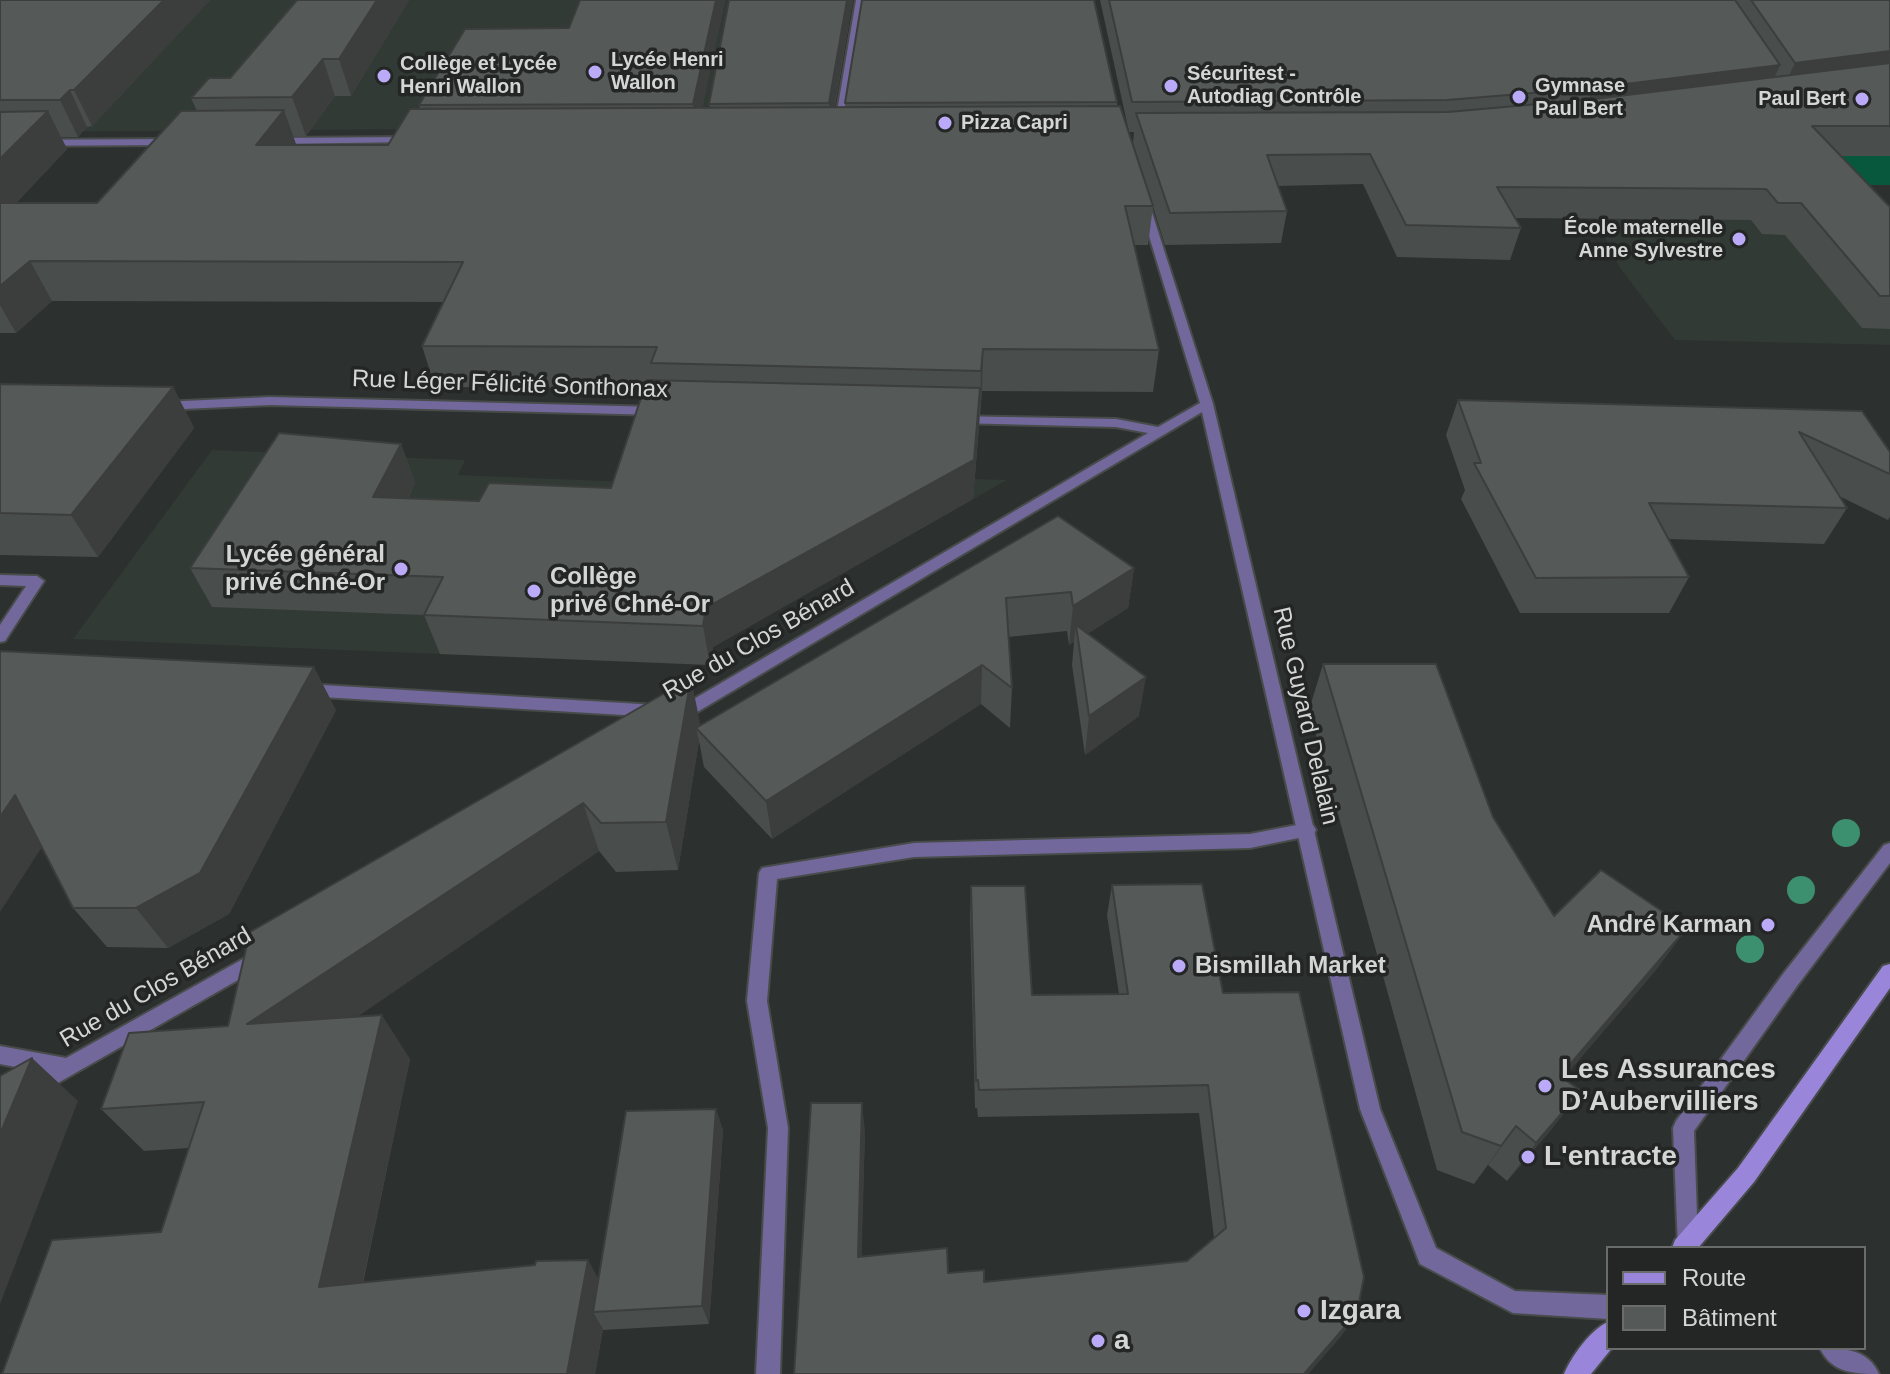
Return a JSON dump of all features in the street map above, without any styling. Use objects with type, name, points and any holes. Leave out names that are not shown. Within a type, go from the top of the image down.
[{"type":"main road","points":[[1688,1246],[1746,1175],[1890,972]]},
{"type":"main road","points":[[1576,1374],[1606,1336]]},
{"type":"street","points":[[854,138],[838,138],[860,0]]},
{"type":"street","points":[[257,141],[428,140]]},
{"type":"street","points":[[0,143],[182,142]]},
{"type":"street","name":"Rue Guyard Delalain","points":[[1141,194],[1207,404],[1370,1109],[1428,1256],[1513,1302],[1606,1307]]},
{"type":"street","name":"Rue Léger Félicité Sonthonax","points":[[149,406],[270,401],[669,411]]},
{"type":"street","name":"Rue du Clos Bénard","points":[[655,729],[1207,404]]},
{"type":"street","points":[[940,418],[1116,423],[1162,432]]},
{"type":"street","points":[[0,580],[37,581],[0,637]]},
{"type":"street","points":[[284,689],[683,712]]},
{"type":"street","points":[[768,1374],[778,1128],[757,1001],[768,873],[914,850],[1250,841],[1307,830]]},
{"type":"street","points":[[1687,1246],[1683,1128],[1800,966],[1890,850]]},
{"type":"street","name":"Rue du Clos Bénard","points":[[0,1106],[271,951]]},
{"type":"street","points":[[0,1055],[66,1067]]},
{"type":"street","points":[[1835,1350],[1867,1374]]},
{"type":"shaded area","name":"Collège et Lycée Henri Wallon","points":[[89,0],[749,0],[727,127],[0,132]]},
{"type":"shaded area","name":"École maternelle Anne Sylvestre","points":[[1545,141],[1890,258],[1890,345],[1675,340],[1620,268],[1596,220]]},
{"type":"shaded area","points":[[212,450],[465,460],[458,475],[631,482],[860,475],[1007,480],[683,664],[73,639]]},
{"type":"green space","points":[[1842,156],[1890,156],[1890,185],[1870,185]]},
{"type":"building","points":[[0,0],[164,0],[74,90],[60,100],[0,100]]},
{"type":"building","points":[[297,0],[377,0],[339,59],[323,59],[292,97],[191,98],[209,78],[230,78]]},
{"type":"building","points":[[580,0],[716,0],[693,104],[419,105],[465,29],[569,28]]},
{"type":"building","points":[[729,0],[847,0],[829,103],[709,104]]},
{"type":"building","points":[[862,0],[1094,0],[1117,102],[845,103]]},
{"type":"building","points":[[1109,0],[1735,0],[1780,65],[1593,88],[1447,100],[1132,102]]},
{"type":"building","points":[[1751,0],[1890,0],[1890,51],[1795,63]]},
{"type":"building","points":[[1890,63],[1890,126],[1812,126],[1890,207],[1890,296],[1880,296],[1801,203],[1778,203],[1766,189],[1497,187],[1521,228],[1406,225],[1370,154],[1267,155],[1287,211],[1170,213],[1136,113],[1448,112],[1594,99]]},
{"type":"building","points":[[1120,106],[1153,206],[1125,206],[1159,350],[983,349],[981,371],[651,363],[657,347],[422,346],[463,262],[30,261],[0,286],[0,203],[97,203],[181,111],[284,110],[256,145],[388,145],[410,109]]},
{"type":"building","points":[[48,111],[0,159],[0,112]]},
{"type":"building","points":[[647,380],[980,388],[974,460],[706,608],[703,626],[424,615],[443,577],[190,568],[279,433],[401,444],[373,497],[479,501],[489,483],[611,488]]},
{"type":"building","points":[[0,384],[173,387],[71,515],[0,513]]},
{"type":"building","points":[[1458,400],[1862,411],[1890,452],[1890,474],[1799,432],[1847,508],[1649,503],[1689,577],[1536,578],[1474,463],[1481,463]]},
{"type":"building","points":[[1058,516],[1134,568],[1073,606],[1071,592],[1006,598],[1012,688],[982,665],[766,801],[696,728]]},
{"type":"building","points":[[1076,625],[1146,677],[1089,716]]},
{"type":"building","points":[[0,651],[314,667],[200,873],[136,908],[73,908],[15,795],[0,817]]},
{"type":"building","points":[[1323,664],[1436,664],[1493,817],[1554,916],[1601,870],[1687,928],[1560,1076],[1581,1091],[1536,1143],[1516,1126],[1501,1146],[1462,1132]]},
{"type":"building","points":[[691,678],[666,822],[601,823],[583,803],[247,1024],[382,1015],[319,1287],[535,1265],[536,1261],[588,1260],[567,1374],[2,1374],[52,1240],[161,1232],[204,1102],[101,1109],[129,1033],[228,1026],[250,932]]},
{"type":"building","points":[[1202,884],[1223,993],[1299,992],[1364,1277],[1357,1313],[1304,1374],[794,1374],[811,1103],[862,1103],[858,1257],[947,1248],[948,1273],[984,1270],[984,1282],[1187,1261],[1226,1228],[1208,1085],[979,1090],[976,1081],[971,886],[1025,886],[1032,995],[1128,994],[1112,885]]},
{"type":"building","points":[[32,1058],[0,1134],[0,1076]]},
{"type":"building","points":[[716,1109],[702,1306],[593,1312],[626,1111]]},
{"type":"place","name":"Lycée Henri Wallon","points":[[595,72]]},
{"type":"place","name":"Collège et Lycée Henri Wallon","points":[[384,76]]},
{"type":"place","name":"Sécuritest - Autodiag Contrôle","points":[[1171,86]]},
{"type":"place","name":"Gymnase Paul Bert","points":[[1519,97]]},
{"type":"place","name":"Paul Bert","points":[[1862,99]]},
{"type":"place","name":"Pizza Capri","points":[[945,123]]},
{"type":"place","name":"École maternelle Anne Sylvestre","points":[[1739,239]]},
{"type":"place","name":"Lycée général privé Chné-Or","points":[[401,569]]},
{"type":"place","name":"Collège privé Chné-Or","points":[[534,591]]},
{"type":"place","name":"André Karman","points":[[1768,925]]},
{"type":"place","name":"Bismillah Market","points":[[1179,966]]},
{"type":"place","name":"Les Assurances D’Aubervilliers","points":[[1545,1086]]},
{"type":"place","name":"L'entracte","points":[[1528,1157]]},
{"type":"place","name":"Izgara","points":[[1304,1311]]},
{"type":"place","name":"a","points":[[1098,1341]]}]
